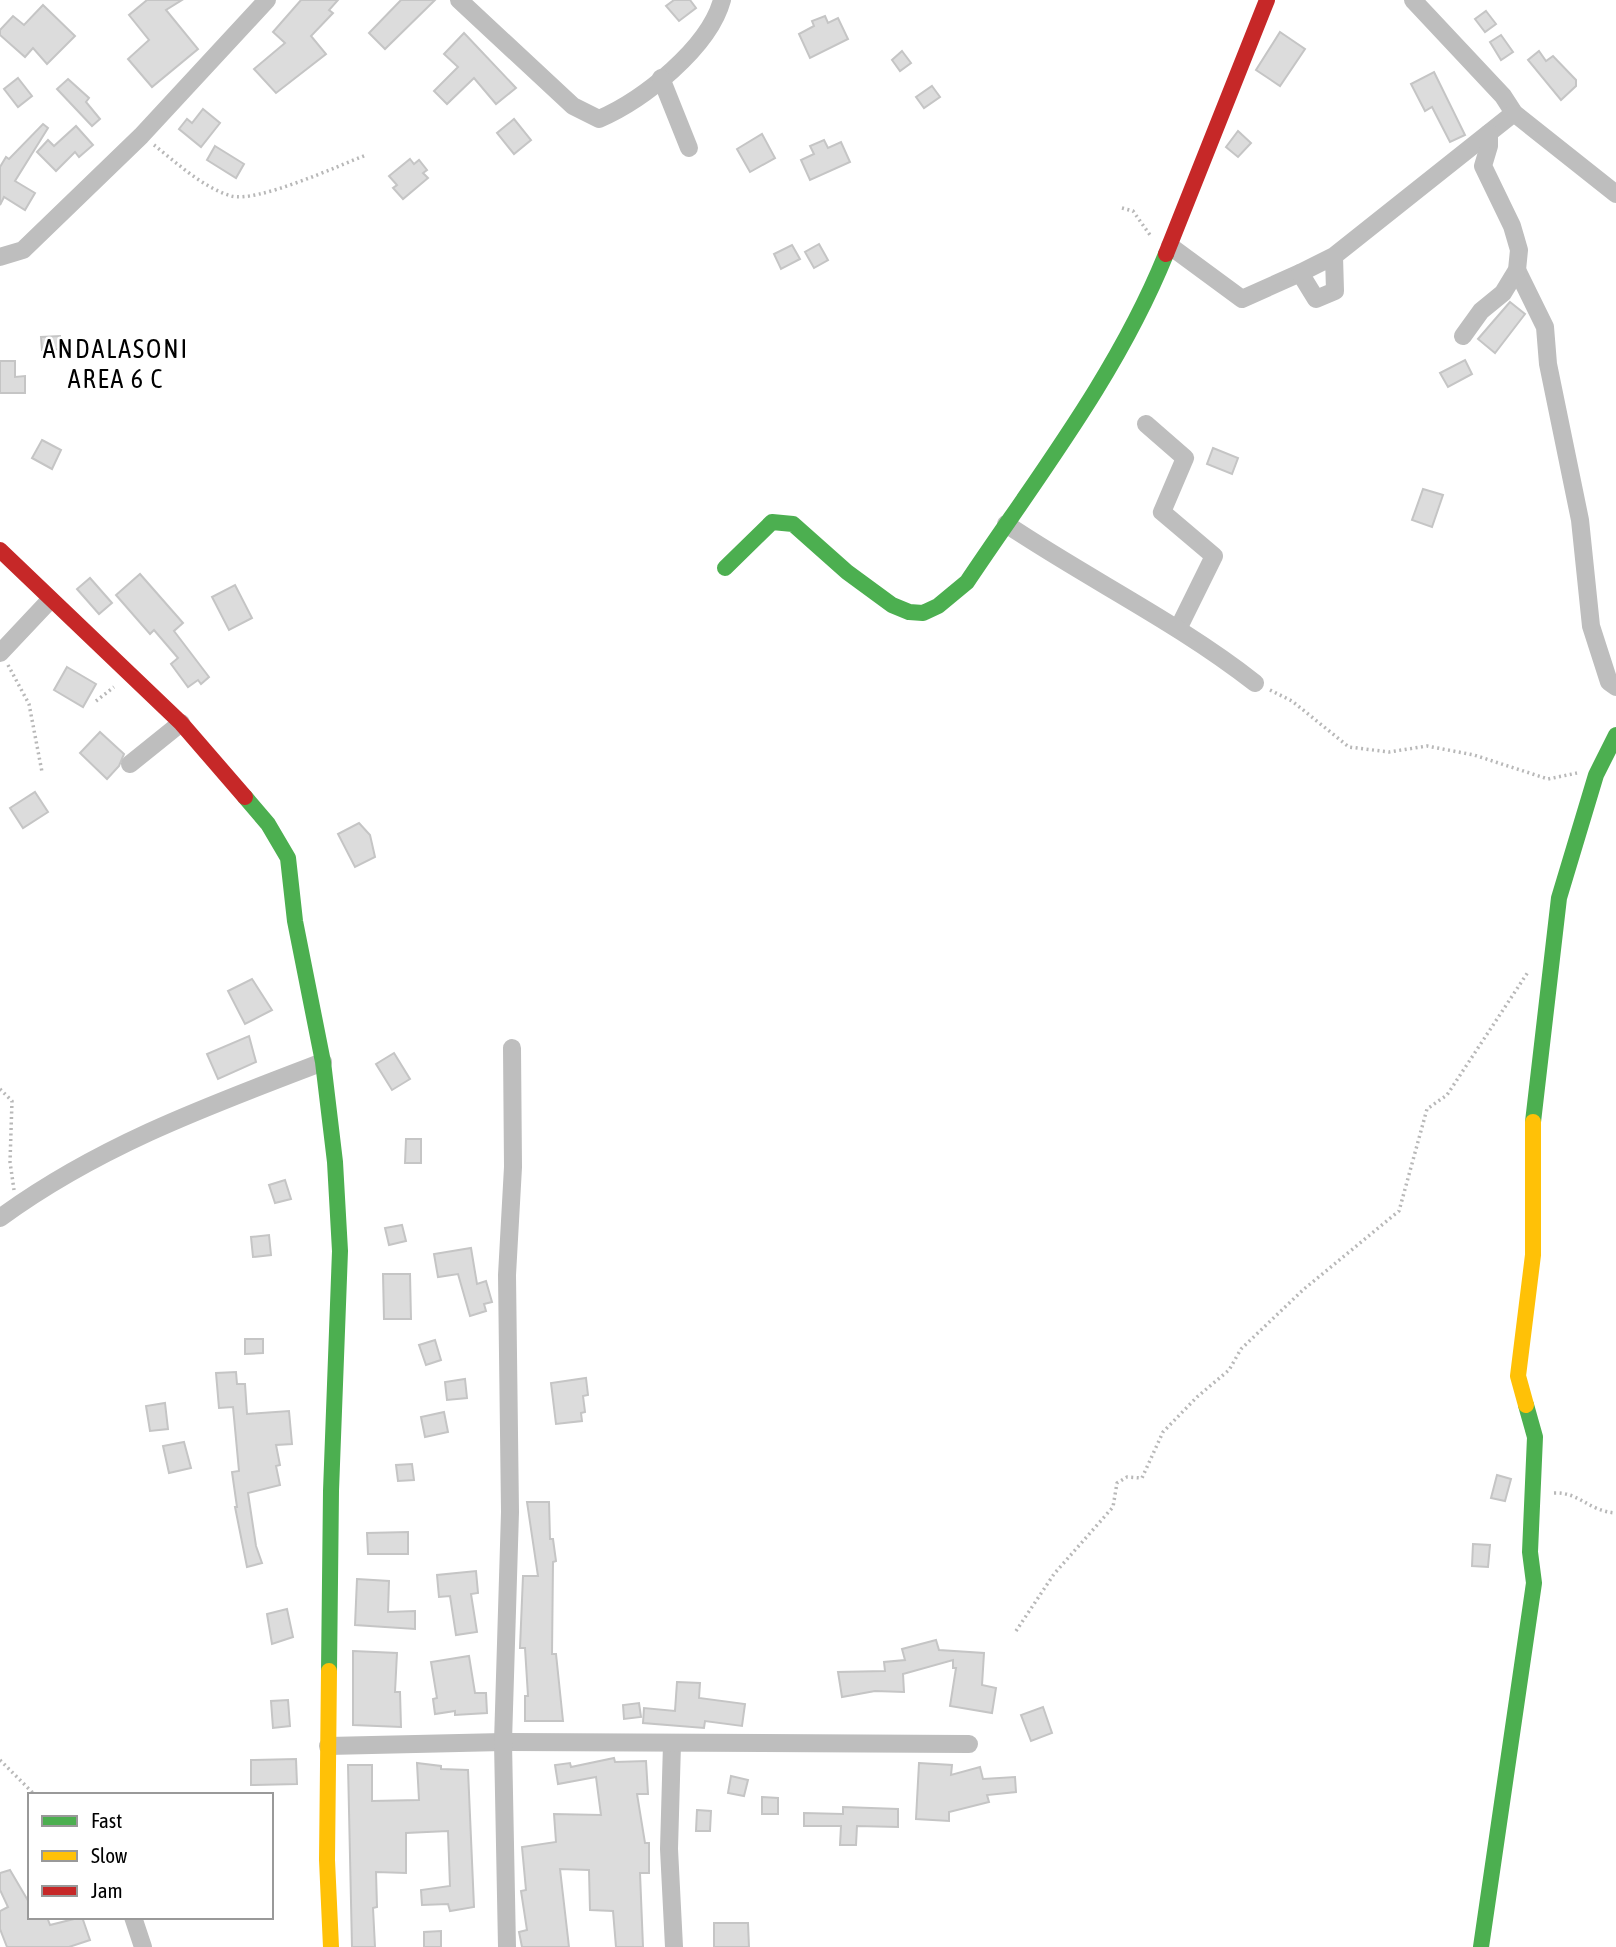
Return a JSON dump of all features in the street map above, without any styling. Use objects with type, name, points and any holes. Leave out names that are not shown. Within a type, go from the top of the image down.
[{"type":"street","points":[[0,257],[23,250],[141,135],[267,0]]},
{"type":"street","points":[[459,0],[544,80],[588,116],[599,118],[609,114],[683,61],[712,24],[722,0]]},
{"type":"street","points":[[725,568],[772,522],[793,524],[847,572],[892,605],[909,612],[923,613],[952,597],[1006,524],[1099,386],[1151,291],[1267,0]]},
{"type":"street","points":[[1413,0],[1503,96],[1514,113],[1616,194]]},
{"type":"street","points":[[661,78],[689,148]]},
{"type":"street","points":[[1170,246],[1242,299],[1334,256],[1514,113]]},
{"type":"street","points":[[1463,336],[1481,311],[1503,293],[1517,270],[1519,250],[1512,226],[1483,166],[1489,146],[1489,134]]},
{"type":"street","points":[[1300,273],[1316,299],[1335,290],[1334,256]]},
{"type":"street","points":[[1517,270],[1545,327],[1548,365],[1580,520],[1591,626],[1609,682],[1616,687]]},
{"type":"street","points":[[1146,424],[1185,458],[1162,512],[1214,556],[1178,629]]},
{"type":"street","points":[[1006,524],[1068,566],[1127,596],[1255,683]]},
{"type":"street","points":[[0,550],[181,723],[268,824],[285,851],[295,921],[323,1062],[335,1162],[340,1251],[331,1491],[327,1860],[331,1947]]},
{"type":"street","points":[[2,651],[50,600]]},
{"type":"street","points":[[130,764],[181,723]]},
{"type":"street","points":[[1481,1947],[1534,1583],[1530,1552],[1535,1437],[1518,1376],[1533,1255],[1531,1143],[1559,898],[1596,775],[1616,735]]},
{"type":"street","points":[[507,1947],[503,1742],[510,1512],[507,1275],[513,1167],[512,1048]]},
{"type":"street","points":[[0,1218],[81,1164],[185,1114],[323,1062]]},
{"type":"street","points":[[328,1746],[503,1742],[969,1744]]},
{"type":"street","points":[[672,1744],[669,1849],[674,1947]]},
{"type":"street","points":[[134,1919],[144,1947]]},
{"type":"path","points":[[141,135],[209,187],[234,197],[266,193],[366,155]]},
{"type":"path","points":[[1122,208],[1133,211],[1152,238],[1170,246]]},
{"type":"path","points":[[2,651],[29,704],[42,772]]},
{"type":"path","points":[[1255,683],[1292,701],[1349,747],[1389,752],[1427,746],[1474,755],[1548,779],[1564,774],[1596,775]]},
{"type":"path","points":[[1016,1631],[1054,1574],[1113,1507],[1117,1483],[1127,1477],[1142,1478],[1163,1432],[1197,1397],[1229,1370],[1241,1349],[1304,1289],[1399,1211],[1427,1109],[1447,1095],[1531,967]]},
{"type":"path","points":[[0,1088],[12,1101],[10,1162],[16,1206]]},
{"type":"path","points":[[1534,1479],[1542,1493],[1568,1492],[1599,1512],[1616,1513]]},
{"type":"path","points":[[0,1760],[32,1793]]},
{"type":"building","points":[[147,0],[182,0],[166,10],[198,49],[152,87],[128,59],[149,40],[129,15]]},
{"type":"building","points":[[301,0],[338,0],[329,10],[333,13],[311,36],[326,54],[276,93],[254,69],[285,43],[273,32]]},
{"type":"building","points":[[401,0],[435,0],[385,49],[369,33]]},
{"type":"building","points":[[674,0],[690,0],[696,8],[679,21],[666,6]]},
{"type":"building","points":[[43,5],[75,36],[47,64],[33,48],[25,57],[0,35],[0,30],[13,16],[24,25]]},
{"type":"building","points":[[1486,11],[1496,24],[1485,32],[1475,19]]},
{"type":"building","points":[[825,16],[828,23],[838,18],[848,39],[810,58],[799,34],[814,26],[812,21]]},
{"type":"building","points":[[1280,32],[1305,49],[1280,86],[1256,70]]},
{"type":"building","points":[[464,33],[516,88],[496,104],[474,78],[447,104],[434,91],[458,67],[444,54]]},
{"type":"building","points":[[1501,35],[1513,52],[1501,60],[1490,42]]},
{"type":"building","points":[[902,51],[911,63],[900,71],[892,60]]},
{"type":"building","points":[[1539,51],[1546,61],[1553,56],[1576,80],[1576,86],[1561,100],[1528,60]]},
{"type":"building","points":[[1434,72],[1465,135],[1450,142],[1432,107],[1425,111],[1411,84]]},
{"type":"building","points":[[18,78],[32,96],[18,107],[4,89]]},
{"type":"building","points":[[68,79],[89,98],[86,102],[100,119],[92,126],[57,89]]},
{"type":"building","points":[[932,86],[940,97],[924,108],[916,97]]},
{"type":"building","points":[[203,109],[220,123],[201,147],[179,129],[187,119],[192,123]]},
{"type":"building","points":[[514,119],[531,140],[514,154],[497,133]]},
{"type":"building","points":[[43,124],[48,128],[15,181],[35,193],[25,210],[4,197],[0,205],[0,167],[6,157],[9,159]]},
{"type":"building","points":[[76,126],[93,145],[79,157],[75,152],[56,171],[37,152],[48,140],[54,146]]},
{"type":"building","points":[[1238,131],[1251,143],[1238,157],[1226,147]]},
{"type":"building","points":[[762,134],[775,158],[750,172],[737,149]]},
{"type":"building","points":[[824,140],[828,148],[841,142],[850,162],[810,180],[801,160],[814,154],[810,146]]},
{"type":"building","points":[[215,146],[244,164],[236,178],[207,160]]},
{"type":"building","points":[[410,159],[414,164],[419,160],[427,170],[423,173],[428,178],[403,199],[393,188],[397,185],[389,176]]},
{"type":"building","points":[[819,244],[828,260],[814,268],[805,252]]},
{"type":"building","points":[[792,245],[800,259],[781,269],[774,254]]},
{"type":"building","points":[[1510,302],[1525,314],[1495,353],[1478,339]]},
{"type":"building","points":[[60,336],[61,349],[42,350],[41,337]]},
{"type":"building","points":[[1465,360],[1472,374],[1448,387],[1440,373]]},
{"type":"building","points":[[0,361],[15,361],[15,377],[25,376],[25,393],[0,393]]},
{"type":"building","points":[[42,440],[61,450],[52,469],[32,458]]},
{"type":"building","points":[[1213,448],[1238,458],[1232,474],[1207,464]]},
{"type":"building","points":[[1423,489],[1443,495],[1432,527],[1412,520]]},
{"type":"building","points":[[140,574],[183,623],[174,631],[209,677],[201,684],[198,680],[188,687],[171,664],[178,658],[154,630],[150,634],[116,595]]},
{"type":"building","points":[[90,578],[112,603],[99,614],[77,589]]},
{"type":"building","points":[[235,585],[252,618],[229,630],[212,597]]},
{"type":"building","points":[[67,667],[96,684],[83,707],[54,690]]},
{"type":"building","points":[[100,732],[124,754],[119,766],[107,779],[80,753]]},
{"type":"building","points":[[35,792],[48,812],[23,828],[10,808]]},
{"type":"building","points":[[359,823],[370,835],[375,857],[355,867],[338,834]]},
{"type":"building","points":[[252,979],[272,1010],[245,1024],[228,991]]},
{"type":"building","points":[[249,1036],[256,1062],[218,1079],[207,1054]]},
{"type":"building","points":[[394,1053],[410,1079],[392,1090],[376,1064]]},
{"type":"building","points":[[406,1139],[421,1139],[421,1163],[405,1163]]},
{"type":"building","points":[[285,1180],[291,1199],[275,1203],[269,1185]]},
{"type":"building","points":[[402,1225],[406,1241],[389,1245],[385,1228]]},
{"type":"building","points":[[269,1235],[271,1255],[253,1257],[251,1237]]},
{"type":"building","points":[[471,1248],[477,1284],[486,1281],[492,1302],[484,1304],[486,1311],[470,1316],[458,1274],[438,1277],[434,1254]]},
{"type":"building","points":[[383,1274],[410,1274],[411,1319],[384,1319]]},
{"type":"building","points":[[245,1339],[263,1339],[263,1353],[245,1354]]},
{"type":"building","points":[[435,1340],[441,1360],[426,1365],[419,1345]]},
{"type":"building","points":[[236,1372],[237,1384],[245,1384],[247,1414],[289,1411],[292,1444],[276,1445],[280,1485],[248,1493],[256,1546],[262,1563],[247,1567],[235,1507],[232,1472],[239,1471],[233,1407],[219,1408],[216,1373]]},
{"type":"building","points":[[586,1378],[588,1395],[583,1396],[585,1412],[581,1413],[582,1421],[556,1424],[551,1383]]},
{"type":"building","points":[[465,1379],[467,1398],[447,1400],[445,1382]]},
{"type":"building","points":[[165,1403],[168,1429],[150,1431],[146,1406]]},
{"type":"building","points":[[444,1412],[448,1432],[425,1437],[421,1417]]},
{"type":"building","points":[[184,1442],[191,1468],[169,1473],[163,1446]]},
{"type":"building","points":[[412,1464],[414,1480],[398,1481],[396,1465]]},
{"type":"building","points":[[1497,1475],[1511,1479],[1505,1501],[1491,1498]]},
{"type":"building","points":[[527,1502],[549,1502],[550,1539],[553,1539],[556,1561],[553,1562],[552,1654],[556,1654],[563,1721],[525,1721],[525,1696],[528,1696],[525,1648],[520,1648],[523,1576],[538,1576]]},
{"type":"building","points":[[408,1532],[408,1554],[368,1554],[367,1533]]},
{"type":"building","points":[[1473,1544],[1490,1545],[1488,1567],[1472,1566]]},
{"type":"building","points":[[476,1571],[478,1593],[471,1594],[477,1632],[456,1635],[450,1596],[439,1597],[437,1575]]},
{"type":"building","points":[[357,1579],[389,1581],[388,1612],[415,1611],[415,1629],[355,1625]]},
{"type":"building","points":[[287,1609],[293,1637],[272,1644],[267,1614]]},
{"type":"building","points":[[936,1640],[939,1650],[984,1653],[982,1685],[996,1688],[992,1713],[950,1706],[956,1668],[953,1668],[953,1660],[903,1674],[904,1692],[875,1691],[842,1697],[838,1672],[885,1671],[884,1662],[905,1660],[902,1649]]},
{"type":"building","points":[[353,1651],[397,1653],[395,1692],[400,1692],[401,1727],[353,1725]]},
{"type":"building","points":[[469,1656],[475,1693],[486,1693],[487,1713],[455,1715],[455,1711],[435,1714],[433,1699],[437,1698],[431,1662]]},
{"type":"building","points":[[677,1682],[700,1683],[699,1698],[745,1704],[742,1726],[705,1721],[704,1728],[643,1723],[644,1708],[675,1711]]},
{"type":"building","points":[[288,1700],[290,1726],[273,1728],[271,1701]]},
{"type":"building","points":[[639,1703],[641,1717],[624,1719],[623,1705]]},
{"type":"building","points":[[1043,1707],[1052,1733],[1031,1741],[1021,1715]]},
{"type":"building","points":[[614,1758],[615,1762],[646,1761],[648,1794],[637,1794],[645,1843],[649,1843],[649,1873],[640,1873],[643,1947],[616,1947],[613,1911],[590,1910],[589,1870],[560,1869],[569,1947],[522,1947],[519,1932],[527,1930],[521,1891],[526,1890],[522,1847],[556,1842],[554,1814],[601,1815],[596,1777],[558,1784],[555,1765],[570,1763],[571,1767]]},
{"type":"building","points":[[296,1759],[297,1784],[251,1785],[251,1760]]},
{"type":"building","points":[[417,1763],[441,1766],[441,1769],[468,1770],[474,1907],[450,1911],[448,1904],[422,1905],[421,1890],[450,1886],[448,1831],[406,1833],[406,1873],[376,1872],[377,1907],[373,1908],[375,1947],[352,1947],[348,1765],[372,1765],[372,1801],[419,1800]]},
{"type":"building","points":[[919,1763],[952,1765],[951,1775],[980,1767],[983,1779],[1015,1777],[1016,1792],[987,1795],[989,1802],[949,1812],[949,1821],[916,1819]]},
{"type":"building","points":[[731,1776],[748,1780],[744,1796],[728,1793]]},
{"type":"building","points":[[762,1797],[778,1798],[778,1814],[762,1814]]},
{"type":"building","points":[[843,1807],[898,1809],[898,1827],[857,1826],[856,1845],[840,1845],[841,1826],[804,1826],[804,1813],[843,1814]]},
{"type":"building","points":[[697,1810],[711,1811],[710,1831],[696,1831]]},
{"type":"building","points":[[10,1870],[28,1901],[28,1919],[48,1919],[50,1925],[83,1919],[90,1940],[69,1947],[7,1947],[0,1929],[0,1911],[8,1907],[0,1890],[0,1873]]},
{"type":"building","points":[[714,1923],[748,1923],[749,1947],[714,1947]]},
{"type":"building","points":[[441,1931],[441,1947],[424,1947],[424,1932]]},
{"type":"traffic: fast","points":[[725,568],[772,522],[793,524],[847,572],[892,605],[909,612],[923,613],[938,606],[967,582],[1075,423],[1125,341],[1166,254]]},
{"type":"traffic: fast","points":[[1533,1122],[1559,898],[1596,775],[1616,735]]},
{"type":"traffic: fast","points":[[245,797],[268,824],[288,858],[295,921],[323,1062],[335,1162],[340,1251],[331,1491],[329,1671]]},
{"type":"traffic: fast","points":[[1481,1947],[1534,1583],[1530,1552],[1535,1437],[1526,1405]]},
{"type":"traffic: slow","points":[[1526,1405],[1518,1376],[1533,1255],[1533,1122]]},
{"type":"traffic: slow","points":[[329,1671],[327,1860],[331,1947]]},
{"type":"traffic: jam","points":[[1166,254],[1267,0]]},
{"type":"traffic: jam","points":[[0,550],[181,723],[245,797]]},
{"type":"district","name":"ANDALASONI AREA 6 C","points":[[116,364]]}]
